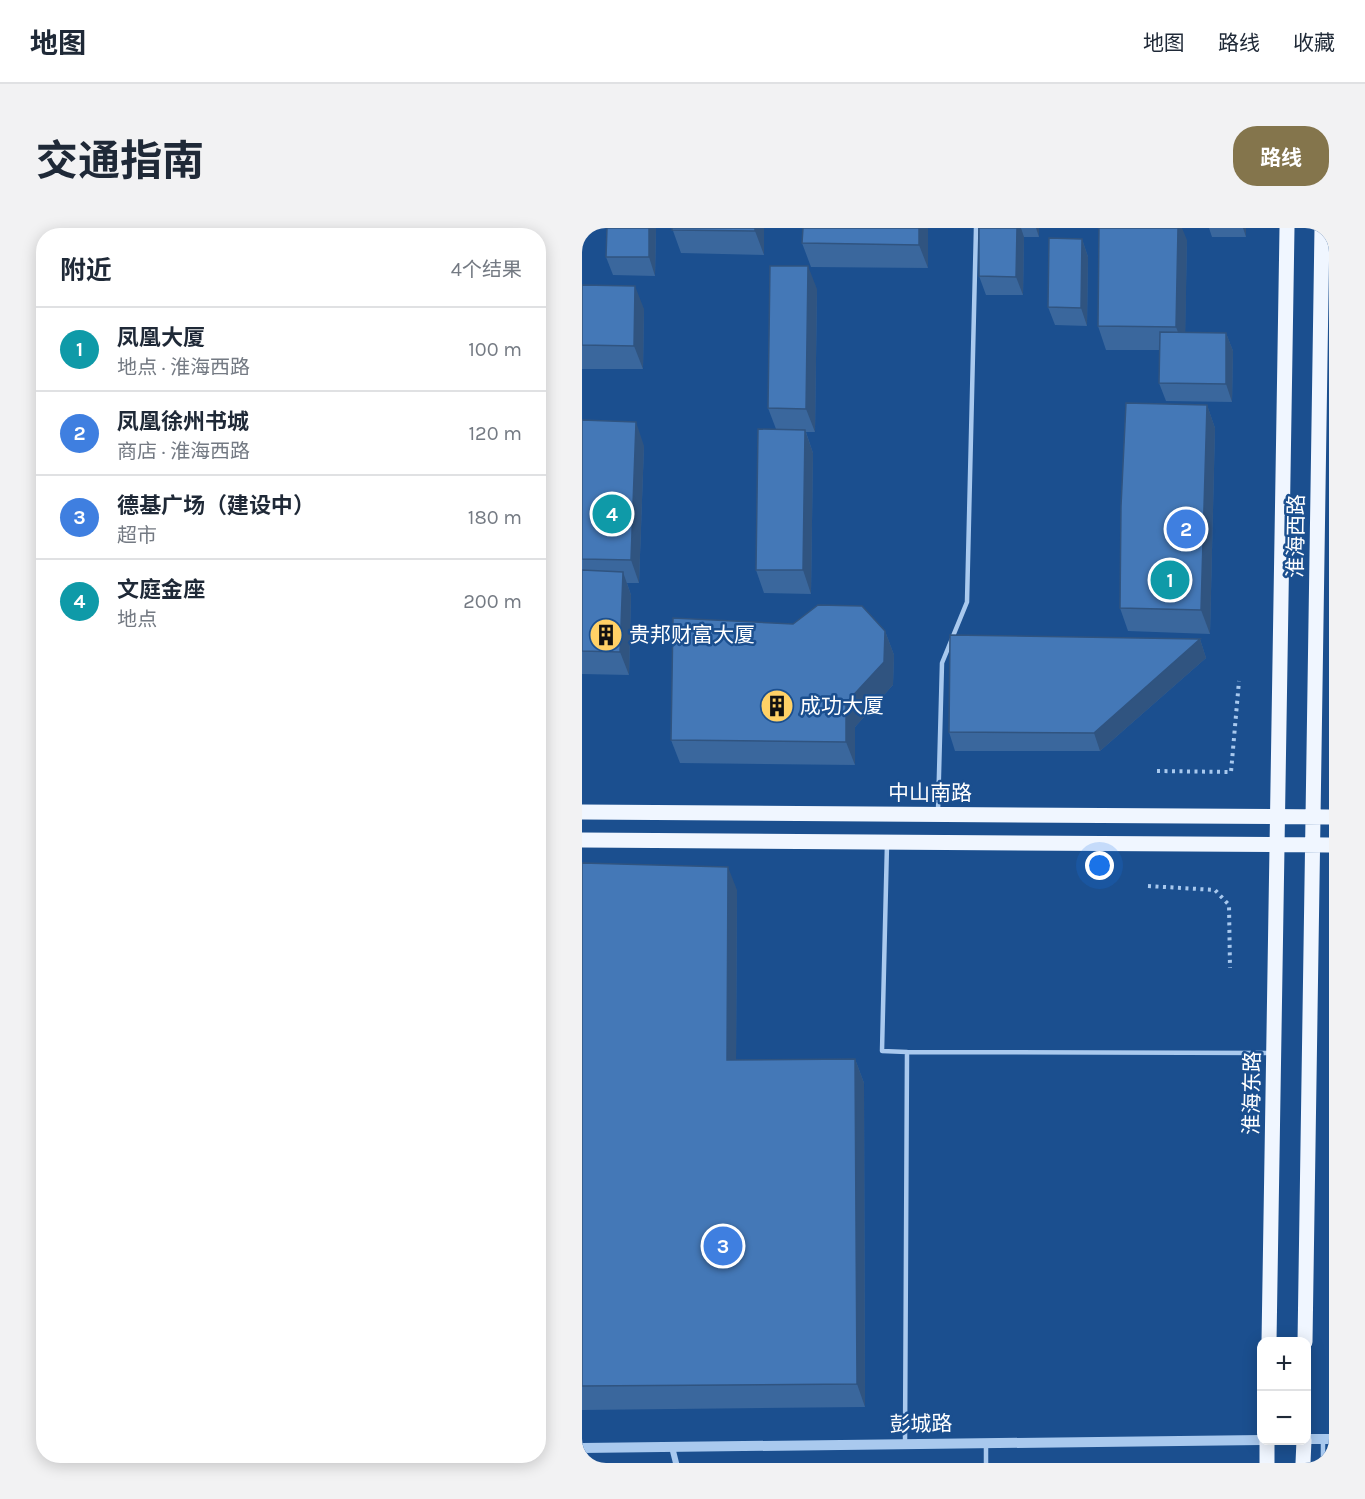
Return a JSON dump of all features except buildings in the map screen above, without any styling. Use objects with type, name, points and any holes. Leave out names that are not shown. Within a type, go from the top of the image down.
[{"type":"main road","name":"淮海西路","points":[[1277,844],[1287,228]]},
{"type":"main road","name":"淮海西路","points":[[1312,845],[1322,228]]},
{"type":"main road","name":"中山南路","points":[[582,812],[1329,817]]},
{"type":"main road","points":[[582,840],[1329,845]]},
{"type":"main road","name":"淮海东路","points":[[1269,1337],[1277,844]]},
{"type":"main road","points":[[1305,1337],[1312,845]]},
{"type":"main road","points":[[1267,1445],[1267,1463]]},
{"type":"main road","points":[[1303,1463],[1305,1445]]},
{"type":"street","points":[[1311,1440],[1326,1439]]},
{"type":"street","name":"彭城路","points":[[582,1448],[1257,1440]]},
{"type":"street","points":[[672,1447],[676,1463]]},
{"type":"lane","points":[[938,814],[942,663],[967,602],[976,228]]},
{"type":"lane","points":[[887,842],[882,1051],[1274,1053]]},
{"type":"lane","points":[[905,1444],[907,1052]]},
{"type":"lane","points":[[1323,1463],[1326,1439]]},
{"type":"lane","points":[[986,1443],[986,1463]]},
{"type":"path","points":[[1157,771],[1231,772],[1239,681]]},
{"type":"path","points":[[1148,886],[1215,890],[1229,905],[1230,968]]},
{"type":"place","name":"文庭金座","points":[[612,514]]},
{"type":"place","name":"凤凰徐州书城","points":[[1186,529]]},
{"type":"place","name":"凤凰大厦","points":[[1170,580]]},
{"type":"place","name":"贵邦财富大厦","points":[[606,635]]},
{"type":"place","name":"成功大厦","points":[[777,706]]},
{"type":"place","name":"德基广场（建设中）","points":[[723,1246]]}]
